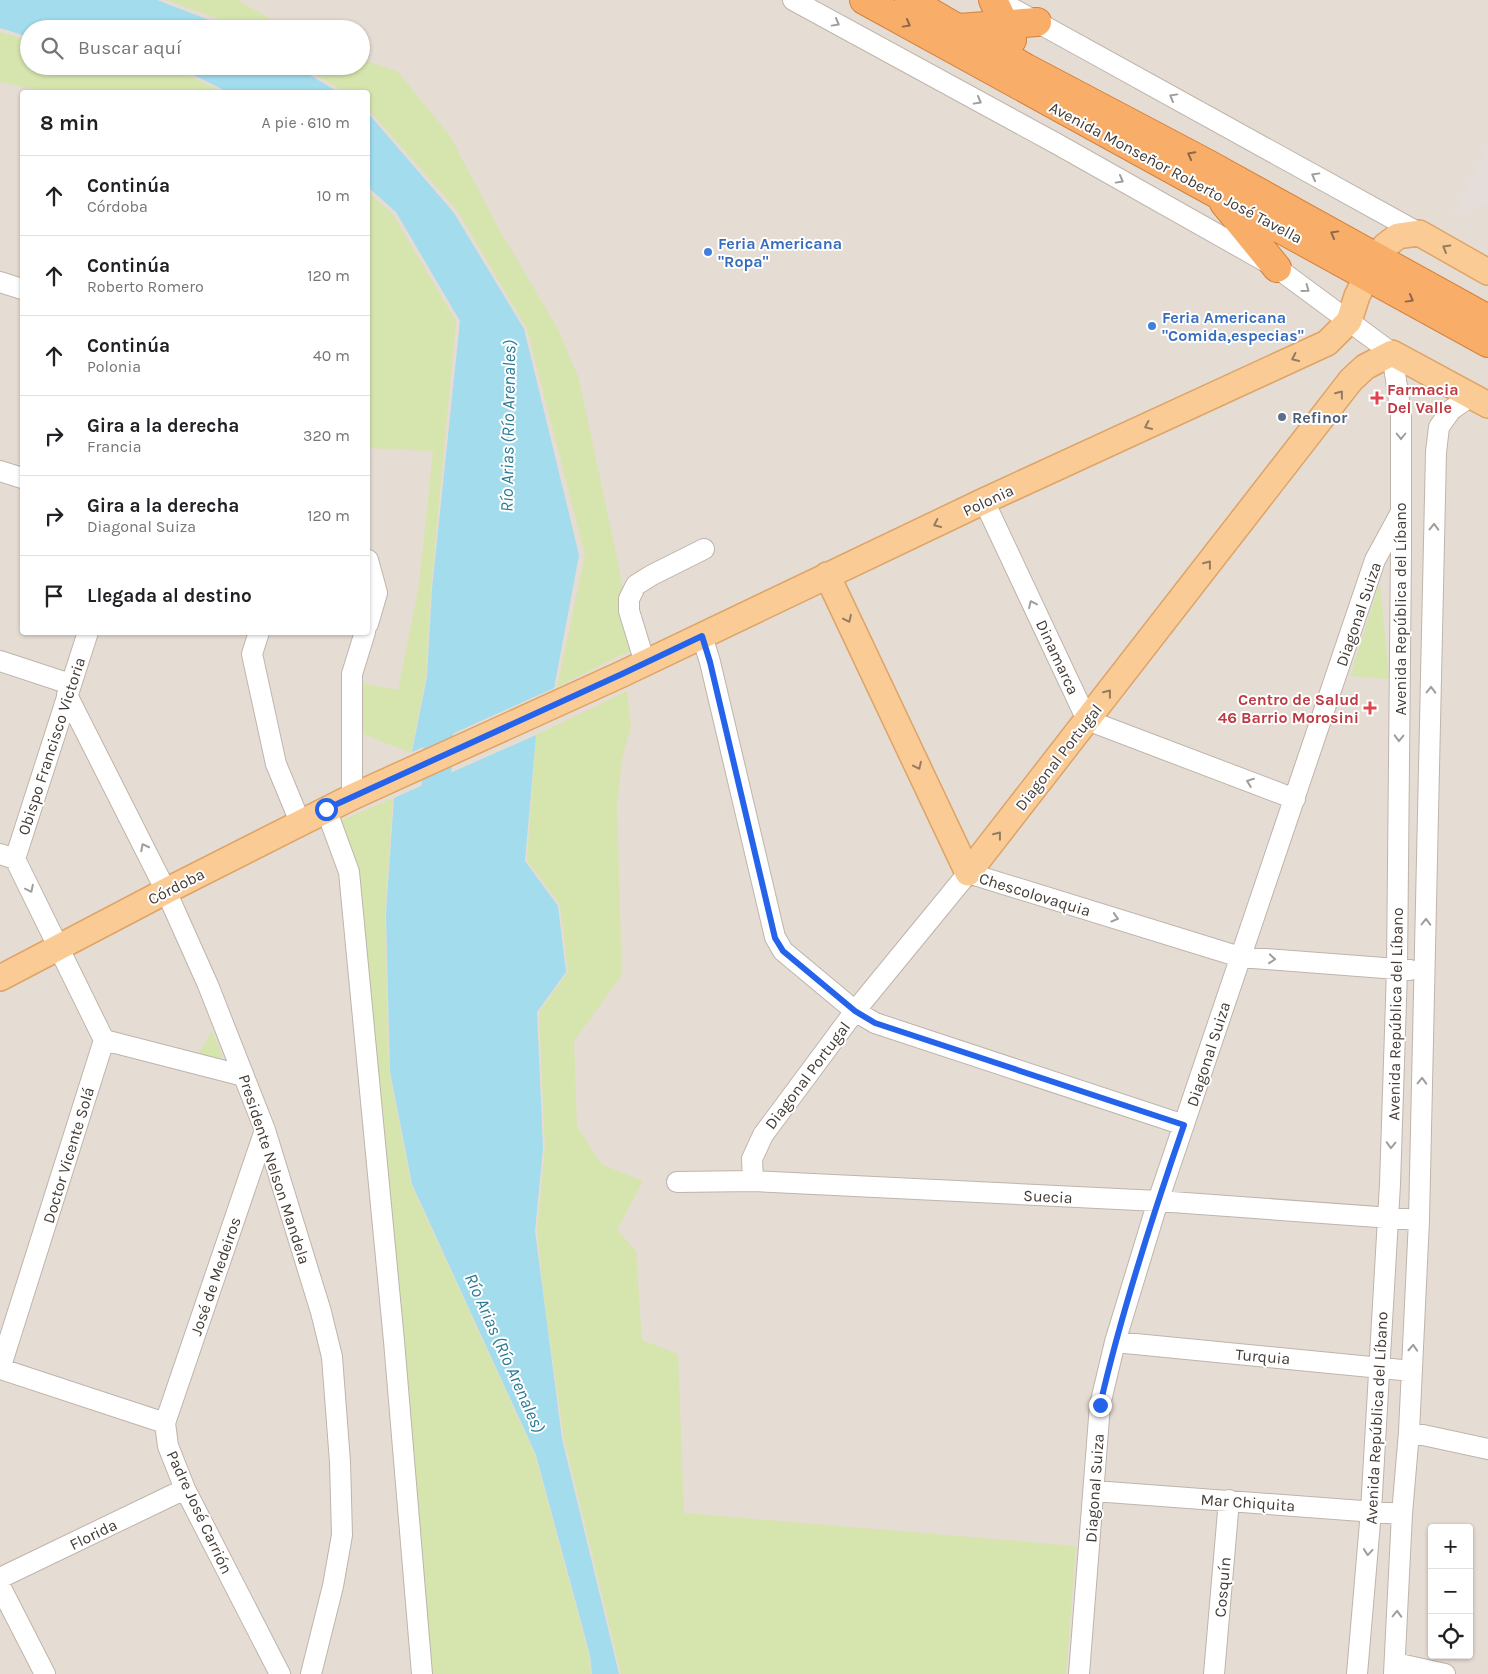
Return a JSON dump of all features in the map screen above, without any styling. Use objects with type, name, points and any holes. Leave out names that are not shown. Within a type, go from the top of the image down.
[{"type":"highway","name":"Avenida Monseñor Roberto José Tavella","points":[[864,0],[1215,192],[1372,267],[1488,319]]},
{"type":"highway","name":"Avenida Monseñor Roberto José Tavella","points":[[909,0],[1026,68],[1206,163],[1372,267],[1488,343]]},
{"type":"highway","points":[[998,8],[1026,68]]},
{"type":"highway","points":[[959,28],[998,8],[1038,22]]},
{"type":"highway","points":[[1215,192],[1277,268]]},
{"type":"main road","points":[[1349,321],[1356,296],[1372,267],[1385,246],[1398,236],[1419,233],[1485,266]]},
{"type":"main road","name":"Polonia","points":[[352,796],[622,674],[984,501],[1315,349],[1327,343],[1349,321]]},
{"type":"main road","points":[[1392,352],[1480,400]]},
{"type":"main road","name":"Diagonal Portugal","points":[[968,873],[1351,380],[1365,367],[1392,352]]},
{"type":"main road","name":"Chescolovaquia","points":[[827,575],[968,873]]},
{"type":"main road","name":"Córdoba","points":[[0,978],[352,796]]},
{"type":"street","points":[[793,0],[1059,145],[1277,268],[1392,352]]},
{"type":"street","points":[[1038,22],[1419,233]]},
{"type":"street","points":[[0,282],[20,288]]},
{"type":"street","name":"Avenida República del Líbano","points":[[1357,1674],[1371,1511],[1390,1184],[1397,970],[1401,414],[1392,352]]},
{"type":"street","name":"Avenida República del Líbano","points":[[1395,1668],[1402,1514],[1410,1432],[1419,1220],[1436,452],[1439,427],[1450,410],[1480,400]]},
{"type":"street","points":[[0,470],[20,477]]},
{"type":"street","name":"Dinamarca","points":[[984,501],[1087,720]]},
{"type":"street","name":"Diagonal Suiza","points":[[1079,1674],[1100,1405],[1115,1342],[1158,1201],[1375,560],[1401,512]]},
{"type":"street","points":[[645,663],[629,611],[629,599],[636,585],[704,549]]},
{"type":"street","points":[[370,567],[377,593],[370,617]]},
{"type":"street","name":"Obispo Francisco Victoria","points":[[7,857],[69,690],[87,635]]},
{"type":"street","points":[[258,635],[252,654],[276,764],[300,822]]},
{"type":"street","points":[[352,796],[352,674],[364,635]]},
{"type":"street","points":[[702,636],[710,662],[775,938],[783,951],[855,1011],[875,1023],[1184,1125]]},
{"type":"street","points":[[0,662],[69,690]]},
{"type":"street","name":"Presidente Nelson Mandela","points":[[69,690],[166,891],[208,985],[265,1130],[321,1312],[332,1357],[340,1462],[342,1535],[334,1586],[311,1674]]},
{"type":"street","points":[[1087,720],[1295,799]]},
{"type":"street","points":[[326,809],[350,872],[394,1340],[422,1674]]},
{"type":"street","points":[[7,857],[58,947],[104,1040],[244,1076]]},
{"type":"street","name":"Chescolovaquia","points":[[968,873],[1240,957],[1424,971]]},
{"type":"street","name":"Diagonal Portugal","points":[[753,1180],[752,1159],[763,1135],[855,1011],[968,873]]},
{"type":"street","name":"Doctor Vicente Solá","points":[[0,1369],[104,1040]]},
{"type":"street","name":"José de Medeiros","points":[[165,1423],[265,1130]]},
{"type":"street","name":"Suecia","points":[[677,1182],[753,1180],[1158,1201],[1419,1220]]},
{"type":"street","name":"Turquia","points":[[1115,1342],[1412,1370]]},
{"type":"street","points":[[0,1369],[165,1423]]},
{"type":"street","name":"Padre José Carrión","points":[[165,1423],[168,1446],[185,1489],[280,1674]]},
{"type":"street","points":[[1410,1432],[1488,1449]]},
{"type":"street","name":"Florida","points":[[0,1578],[185,1489]]},
{"type":"street","name":"Mar Chiquita","points":[[1094,1491],[1402,1514]]},
{"type":"street","name":"Cosquín","points":[[1214,1674],[1229,1500]]},
{"type":"street","points":[[0,1586],[45,1674]]},
{"type":"street","points":[[1395,1668],[1445,1674]]},
{"type":"shaded area","points":[[0,0],[1488,0],[1488,1674],[0,1674]]},
{"type":"shaded area","points":[[1488,145],[1488,202],[1450,219]]},
{"type":"green space","points":[[166,0],[237,0],[273,20],[223,20]]},
{"type":"green space","points":[[0,32],[20,38],[20,75],[188,75],[219,90],[38,90],[0,82]]},
{"type":"green space","points":[[370,62],[398,72],[450,136],[500,231],[558,329],[579,379],[618,563],[633,649],[557,687],[585,555],[527,329],[457,210],[370,111],[370,90],[341,90],[317,75],[370,75]]},
{"type":"green space","points":[[370,194],[393,215],[456,321],[431,589],[426,676],[411,753],[363,734],[361,683],[398,690],[419,585],[433,451],[370,448]]},
{"type":"green space","points":[[1380,583],[1389,679],[1350,676]]},
{"type":"green space","points":[[627,691],[631,727],[622,759],[617,805],[622,975],[574,1041],[577,1126],[601,1164],[643,1181],[617,1230],[636,1251],[642,1340],[678,1354],[684,1513],[1076,1546],[1066,1674],[621,1674],[564,1438],[546,1314],[537,1232],[545,1148],[539,1012],[568,972],[560,905],[527,860],[536,735]]},
{"type":"green space","points":[[393,798],[385,913],[389,1071],[411,1184],[535,1455],[589,1655],[591,1674],[430,1674],[335,823]]},
{"type":"green space","points":[[212,1031],[222,1055],[218,1062],[197,1056]]},
{"type":"water","points":[[0,0],[157,0],[209,20],[20,20],[20,34],[0,28]]},
{"type":"water","points":[[193,75],[310,75],[335,90],[224,90]]},
{"type":"water","points":[[370,115],[454,213],[524,329],[579,555],[554,688],[412,752],[427,677],[432,589],[460,321],[396,212],[370,189]]},
{"type":"water","points":[[536,735],[525,861],[558,906],[566,972],[537,1012],[543,1148],[535,1231],[562,1439],[619,1674],[592,1674],[590,1655],[536,1455],[412,1184],[390,1071],[386,913],[394,798]]},
{"type":"waterway","name":"Río Arias (Río Arenales)","points":[[430,816],[436,794],[439,719],[453,708]]},
{"type":"place","name":"Feria Americana \"Ropa\"","points":[[708,252]]},
{"type":"place","name":"Feria Americana \"Comida,especias\"","points":[[1152,326]]},
{"type":"place","name":"Farmacia Del Valle","points":[[1377,398]]},
{"type":"place","name":"Refinor","points":[[1282,417]]},
{"type":"place","name":"Centro de Salud 46 Barrio Morosini","points":[[1370,708]]},
{"type":"route","points":[[326,809],[702,636],[710,662],[775,938],[783,951],[855,1011],[875,1023],[1184,1125],[1158,1201],[1115,1342],[1100,1405]]}]
